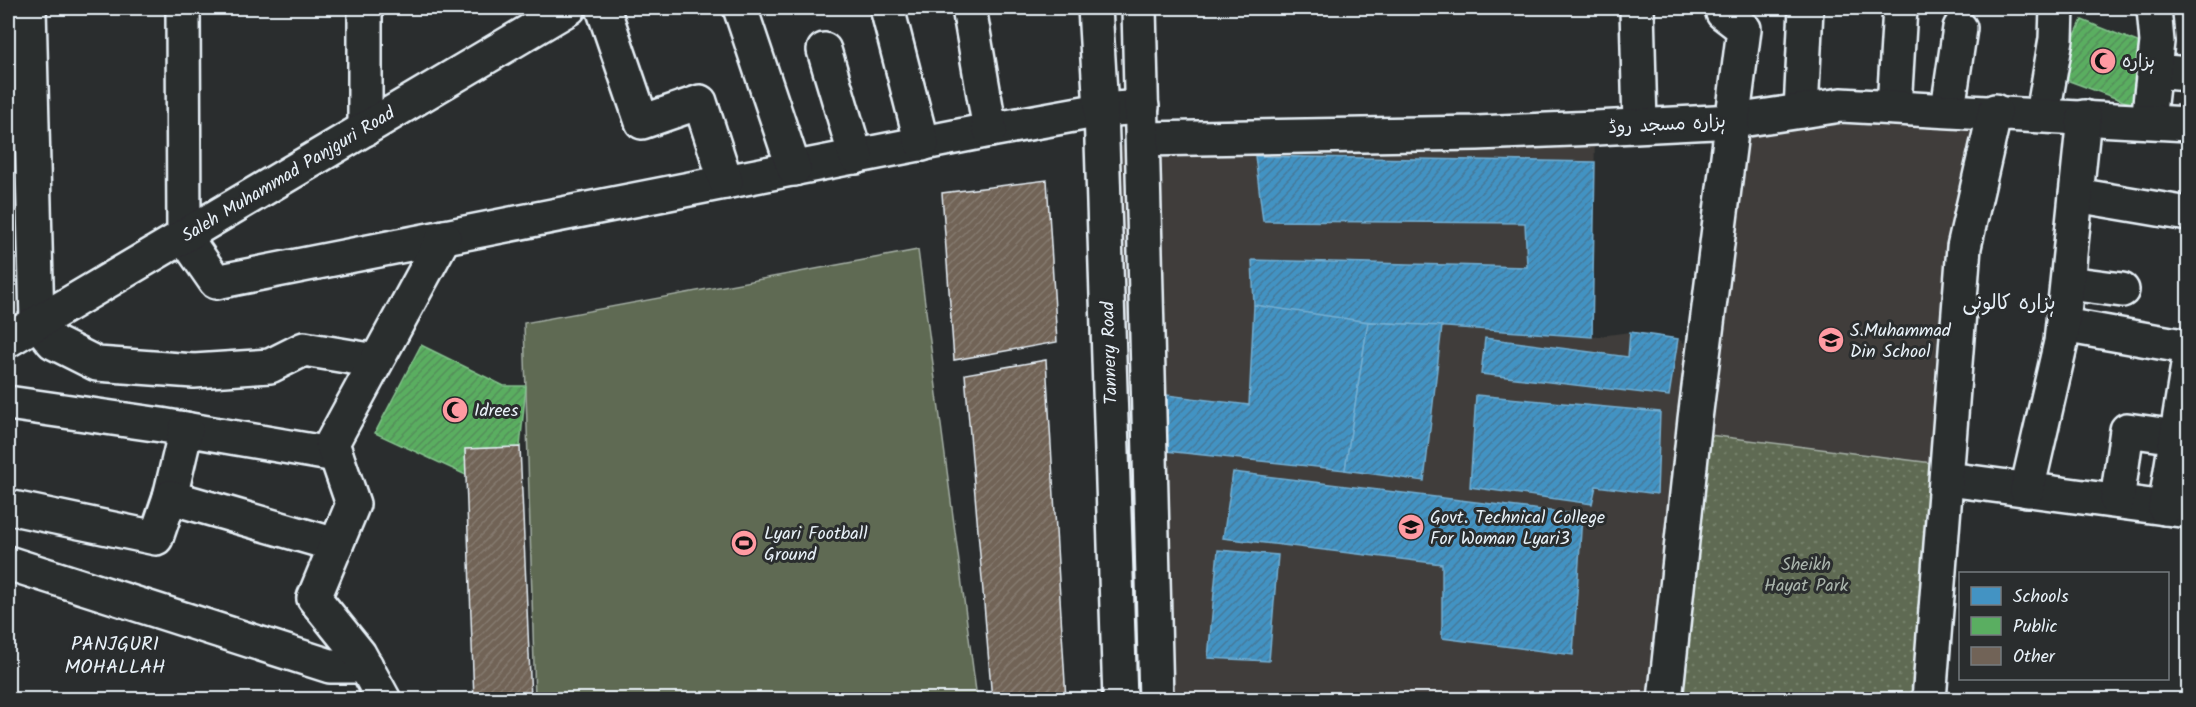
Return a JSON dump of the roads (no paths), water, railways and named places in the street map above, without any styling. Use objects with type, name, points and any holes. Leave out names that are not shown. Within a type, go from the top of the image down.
[{"type":"street","points":[[28,8],[37,322],[53,342],[97,364],[194,371],[270,366],[304,349],[376,361]]},
{"type":"street","points":[[183,8],[184,236],[216,282],[990,130],[1101,110],[1142,107]]},
{"type":"street","points":[[365,8],[365,129]]},
{"type":"street","name":"Saleh Muhammad Panjguri Road","points":[[8,340],[569,8]]},
{"type":"street","points":[[603,8],[642,122],[700,102],[726,182]]},
{"type":"street","points":[[740,8],[794,169]]},
{"type":"street","points":[[887,8],[922,144]]},
{"type":"street","points":[[969,8],[990,130]]},
{"type":"street","name":"Tannery Road","points":[[1095,8],[1101,110],[1120,699]]},
{"type":"street","points":[[1139,8],[1156,699]]},
{"type":"street","points":[[1636,8],[1640,125]]},
{"type":"street","points":[[1665,699],[1694,426],[1744,29],[1723,13],[1723,8]]},
{"type":"street","points":[[1801,111],[1806,8]]},
{"type":"street","points":[[1894,107],[1900,8]]},
{"type":"street","points":[[2043,114],[2056,39],[2057,8]]},
{"type":"street","points":[[2148,121],[2157,42],[2154,8]]},
{"type":"street","points":[[1948,109],[1960,28]]},
{"type":"street","points":[[824,50],[856,157]]},
{"type":"street","points":[[2154,71],[2188,74]]},
{"type":"street","name":"ہزارہ مسجد روڈ","points":[[1144,139],[1478,133],[1734,121],[1841,105],[1995,111],[2188,124]]},
{"type":"street","points":[[1929,699],[1948,479],[1964,247],[1995,111]]},
{"type":"street","points":[[2027,490],[2063,325],[2084,117]]},
{"type":"street","points":[[2076,195],[2188,214]]},
{"type":"street","points":[[384,699],[366,666],[314,598],[353,504],[332,443],[444,237]]},
{"type":"street","points":[[2068,283],[2122,290]]},
{"type":"street","points":[[2063,325],[2188,347]]},
{"type":"street","points":[[1948,479],[2177,510],[2177,437],[2188,365]]},
{"type":"street","points":[[8,404],[186,429],[336,455]]},
{"type":"street","points":[[8,507],[156,538],[170,497],[186,429]]},
{"type":"street","points":[[2117,501],[2127,430],[2177,437]]},
{"type":"street","points":[[170,497],[336,545]]},
{"type":"street","points":[[8,563],[330,666],[366,666]]},
{"type":"place","name":"ہزارہ","points":[[2103,61]]},
{"type":"place","name":"S.Muhammad Din School","points":[[1831,340]]},
{"type":"place","name":"Idrees","points":[[455,410]]},
{"type":"place","name":"Govt. Technical College For Woman Lyari3","points":[[1411,527]]},
{"type":"place","name":"Lyari Football Ground","points":[[744,543]]},
{"type":"district","name":"ہزارہ کالونی","points":[[2009,302]]},
{"type":"district","name":"PANJGURI MOHALLAH","points":[[115,654]]},
{"type":"park label","name":"Sheikh Hayat Park","points":[[1806,574]]}]
